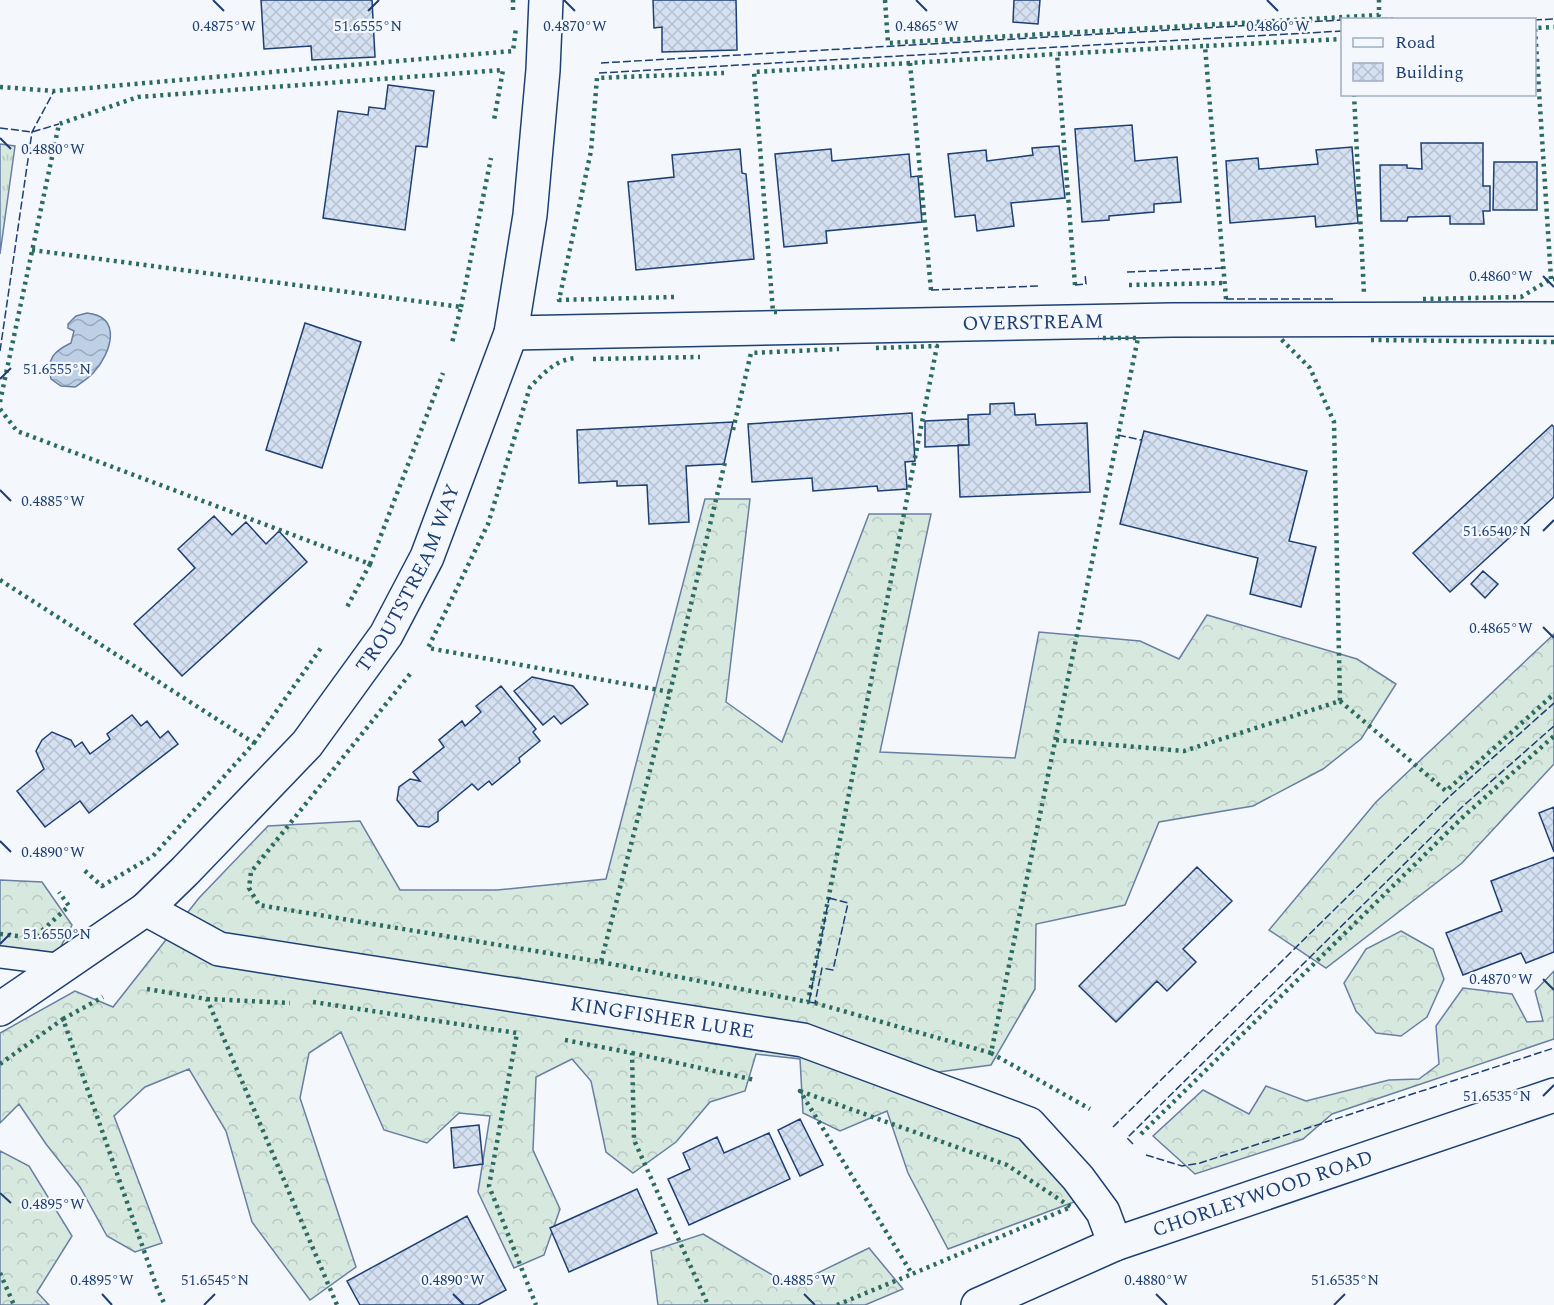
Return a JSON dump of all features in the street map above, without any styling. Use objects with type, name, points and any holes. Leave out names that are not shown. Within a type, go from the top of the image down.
[{"type":"street","name":"TROUTSTREAM WAY","points":[[0,1009],[146,909],[307,744],[386,635],[427,557],[511,333],[530,215],[543,69],[546,0]]},
{"type":"street","name":"OVERSTREAM","points":[[511,333],[1116,321],[1554,319]]},
{"type":"street","name":"KINGFISHER LURE","points":[[146,909],[219,949],[803,1040],[1029,1124],[1094,1199],[1103,1212],[1115,1244]]},
{"type":"street","name":"CHORLEYWOOD ROAD","points":[[978,1305],[1115,1244],[1554,1095]]},
{"type":"lane","points":[[0,957],[64,965]]},
{"type":"green space","points":[[0,144],[15,146],[0,254]]},
{"type":"green space","points":[[705,499],[750,499],[726,702],[782,742],[869,514],[931,514],[880,752],[1015,758],[1039,632],[1140,641],[1179,659],[1207,615],[1357,659],[1396,684],[1361,739],[1323,769],[1253,806],[1159,822],[1125,905],[1036,924],[1035,989],[991,1065],[931,1073],[1027,1133],[1082,1199],[948,1249],[908,1173],[887,1111],[840,1131],[803,1113],[800,1059],[756,1054],[745,1091],[710,1102],[676,1142],[633,1173],[606,1152],[591,1081],[572,1059],[536,1077],[533,1150],[560,1209],[544,1255],[514,1268],[478,1192],[490,1116],[459,1113],[427,1143],[384,1130],[341,1032],[309,1053],[300,1098],[356,1267],[310,1300],[252,1222],[226,1131],[189,1069],[145,1087],[114,1116],[162,1243],[135,1252],[107,1236],[80,1187],[46,1144],[19,1104],[0,1123],[0,1033],[75,991],[113,1007],[199,898],[268,826],[360,821],[400,890],[497,890],[606,879]]},
{"type":"green space","points":[[1554,634],[1554,764],[1462,863],[1326,968],[1269,930],[1376,802]]},
{"type":"green space","points":[[0,880],[42,882],[72,925],[57,954],[0,947]]},
{"type":"green space","points":[[1401,931],[1433,949],[1444,979],[1427,1017],[1401,1036],[1376,1033],[1356,1011],[1344,983],[1366,949]]},
{"type":"green space","points":[[1554,971],[1554,1039],[1332,1114],[1303,1139],[1195,1174],[1153,1136],[1203,1090],[1249,1114],[1266,1086],[1306,1101],[1389,1080],[1419,1079],[1439,1064],[1436,1026],[1463,988],[1512,994],[1527,1022],[1543,1021],[1535,991]]},
{"type":"green space","points":[[0,1151],[29,1166],[72,1236],[37,1292],[49,1305],[0,1305]]},
{"type":"green space","points":[[703,1234],[791,1286],[869,1248],[903,1289],[865,1305],[658,1305],[651,1251]]},
{"type":"water","points":[[87,313],[106,321],[110,328],[109,346],[100,364],[87,378],[75,387],[61,386],[51,379],[51,361],[60,349],[71,343],[74,331],[68,328],[68,324],[76,316]]},
{"type":"building","points":[[261,0],[372,0],[375,57],[312,60],[311,46],[264,49]]},
{"type":"building","points":[[653,0],[736,0],[737,50],[662,52],[662,27],[654,28]]},
{"type":"building","points":[[1014,0],[1040,0],[1038,24],[1013,22]]},
{"type":"building","points":[[388,85],[434,91],[427,147],[416,146],[405,230],[323,218],[338,111],[368,115],[369,107],[385,109]]},
{"type":"building","points":[[1132,125],[1135,161],[1177,157],[1181,202],[1154,204],[1154,212],[1109,216],[1109,220],[1082,222],[1075,129]]},
{"type":"building","points":[[1421,143],[1483,143],[1483,186],[1490,186],[1490,211],[1483,211],[1484,224],[1450,224],[1450,216],[1408,217],[1407,221],[1381,221],[1380,165],[1407,165],[1407,168],[1422,169]]},
{"type":"building","points":[[1059,146],[1065,198],[1011,203],[1014,226],[977,231],[975,215],[955,217],[948,154],[986,150],[987,161],[1033,155],[1032,148]]},
{"type":"building","points":[[1352,147],[1358,223],[1316,227],[1315,216],[1230,223],[1226,161],[1258,158],[1259,169],[1318,164],[1316,150]]},
{"type":"building","points":[[740,149],[742,173],[746,174],[754,259],[636,270],[628,182],[674,177],[672,155]]},
{"type":"building","points":[[831,149],[832,161],[909,154],[911,177],[918,176],[922,222],[826,231],[827,243],[784,247],[775,154]]},
{"type":"building","points":[[1494,162],[1537,162],[1537,210],[1493,210]]},
{"type":"building","points":[[305,323],[361,342],[322,468],[266,450]]},
{"type":"building","points":[[1014,403],[1015,415],[1035,414],[1036,425],[1087,423],[1090,492],[960,497],[958,445],[969,445],[968,415],[990,414],[990,404]]},
{"type":"building","points":[[912,413],[915,461],[905,462],[907,489],[878,491],[877,486],[813,491],[812,478],[752,482],[748,424]]},
{"type":"building","points":[[968,419],[969,445],[925,447],[925,421]]},
{"type":"building","points":[[733,422],[724,464],[686,466],[689,522],[649,524],[647,485],[617,486],[617,481],[579,483],[577,430]]},
{"type":"building","points":[[1552,425],[1554,427],[1554,497],[1450,592],[1413,553]]},
{"type":"building","points":[[1144,431],[1307,471],[1289,541],[1316,547],[1301,607],[1250,594],[1258,558],[1120,524]]},
{"type":"building","points":[[214,516],[232,535],[246,522],[266,544],[279,531],[307,562],[182,676],[134,624],[195,568],[178,549]]},
{"type":"building","points":[[1483,571],[1498,584],[1485,598],[1471,584]]},
{"type":"building","points":[[532,677],[573,686],[588,704],[561,724],[554,716],[543,725],[514,691]]},
{"type":"building","points":[[501,686],[536,729],[533,732],[540,741],[519,758],[520,762],[492,785],[489,781],[478,790],[472,784],[438,812],[438,821],[429,827],[418,826],[397,800],[399,787],[410,779],[420,781],[413,772],[444,747],[439,740],[462,721],[465,726],[481,712],[476,706]]},
{"type":"building","points":[[132,715],[141,726],[147,721],[160,738],[168,731],[178,744],[89,813],[80,801],[45,827],[17,791],[44,769],[36,751],[42,740],[52,732],[71,740],[75,747],[82,742],[90,754],[110,739],[107,734]]},
{"type":"building","points":[[1554,807],[1554,852],[1539,813]]},
{"type":"building","points":[[1554,857],[1554,952],[1526,963],[1521,953],[1463,975],[1446,933],[1502,911],[1491,881]]},
{"type":"building","points":[[1197,867],[1232,901],[1183,949],[1196,962],[1167,991],[1157,981],[1116,1022],[1079,986]]},
{"type":"building","points":[[800,1119],[823,1165],[800,1176],[778,1130]]},
{"type":"building","points":[[479,1125],[483,1164],[454,1168],[451,1128]]},
{"type":"building","points":[[769,1133],[790,1179],[689,1225],[668,1179],[690,1169],[683,1153],[717,1137],[724,1153]]},
{"type":"building","points":[[637,1189],[657,1233],[569,1272],[550,1228]]},
{"type":"building","points":[[467,1216],[506,1290],[478,1305],[360,1305],[347,1281]]},
{"type":"hedge","points":[[513,0],[513,10]]},
{"type":"hedge","points":[[885,0],[888,43],[1379,15],[1379,0]]},
{"type":"hedge","points":[[1536,28],[1554,27]]},
{"type":"hedge","points":[[0,87],[54,91],[513,51],[516,28]]},
{"type":"hedge","points":[[1226,299],[1205,46],[1341,39]]},
{"type":"hedge","points":[[1536,44],[1551,279]]},
{"type":"hedge","points":[[1075,285],[1057,54],[1205,46]]},
{"type":"hedge","points":[[931,290],[910,63],[1057,54]]},
{"type":"hedge","points":[[777,312],[773,312],[754,72],[910,63]]},
{"type":"hedge","points":[[0,402],[59,124],[138,97],[503,70],[494,120]]},
{"type":"hedge","points":[[674,297],[559,300],[591,151],[597,78],[724,73]]},
{"type":"hedge","points":[[1354,96],[1364,294]]},
{"type":"hedge","points":[[461,307],[491,158]]},
{"type":"hedge","points":[[32,250],[461,307],[452,343]]},
{"type":"hedge","points":[[1423,299],[1521,297],[1554,279]]},
{"type":"hedge","points":[[1129,285],[1225,283]]},
{"type":"hedge","points":[[815,1003],[991,1053],[1138,338],[1098,338]]},
{"type":"hedge","points":[[1056,740],[1184,751],[1340,701],[1334,422],[1310,368],[1280,338]]},
{"type":"hedge","points":[[1371,340],[1554,342]]},
{"type":"hedge","points":[[601,962],[808,1002],[937,346],[875,348]]},
{"type":"hedge","points":[[733,430],[751,353],[839,349]]},
{"type":"hedge","points":[[593,359],[700,357]]},
{"type":"hedge","points":[[410,674],[251,872],[249,888],[259,905],[601,962],[670,692],[428,648],[488,524],[530,387],[556,364],[575,358]]},
{"type":"hedge","points":[[370,564],[443,373]]},
{"type":"hedge","points":[[0,409],[17,431],[370,564],[346,609]]},
{"type":"hedge","points":[[670,692],[725,462]]},
{"type":"hedge","points":[[0,580],[254,743],[153,856],[102,886],[84,870]]},
{"type":"hedge","points":[[254,743],[323,645]]},
{"type":"hedge","points":[[1340,701],[1446,791],[1554,694]]},
{"type":"hedge","points":[[1141,1134],[1464,816],[1554,736]]},
{"type":"hedge","points":[[0,934],[34,938],[69,906],[59,892]]},
{"type":"hedge","points":[[147,989],[207,999],[337,1305]]},
{"type":"hedge","points":[[63,1019],[103,997]]},
{"type":"hedge","points":[[207,999],[290,1003]]},
{"type":"hedge","points":[[313,1002],[517,1033],[489,1186],[536,1305]]},
{"type":"hedge","points":[[0,1064],[63,1019],[157,1288],[165,1305]]},
{"type":"hedge","points":[[565,1040],[632,1053],[634,1140],[708,1305]]},
{"type":"hedge","points":[[632,1053],[755,1080]]},
{"type":"hedge","points":[[991,1053],[1090,1109]]},
{"type":"hedge","points":[[800,1091],[1007,1165],[1071,1207],[912,1274],[800,1091]]},
{"type":"hedge","points":[[0,1273],[14,1305]]},
{"type":"hedge","points":[[837,1305],[912,1274]]},
{"type":"fence","points":[[1536,20],[1554,19]]},
{"type":"fence","points":[[601,63],[1341,20]]},
{"type":"fence","points":[[599,73],[1341,31]]},
{"type":"fence","points":[[0,351],[32,132],[54,91]]},
{"type":"fence","points":[[0,128],[32,132],[59,124]]},
{"type":"fence","points":[[1127,272],[1223,268]]},
{"type":"fence","points":[[1075,285],[1086,284],[1085,274]]},
{"type":"fence","points":[[931,290],[1039,286]]},
{"type":"fence","points":[[1226,299],[1335,299]]},
{"type":"fence","points":[[1118,435],[1141,440]]},
{"type":"fence","points":[[1113,1127],[1450,796],[1554,703]]},
{"type":"fence","points":[[1133,1144],[1127,1138],[1462,807],[1554,726]]},
{"type":"fence","points":[[829,898],[848,903],[833,970],[822,968],[815,1003],[809,1002],[829,898]]},
{"type":"fence","points":[[1146,1155],[1182,1166],[1200,1163],[1554,1048]]}]
